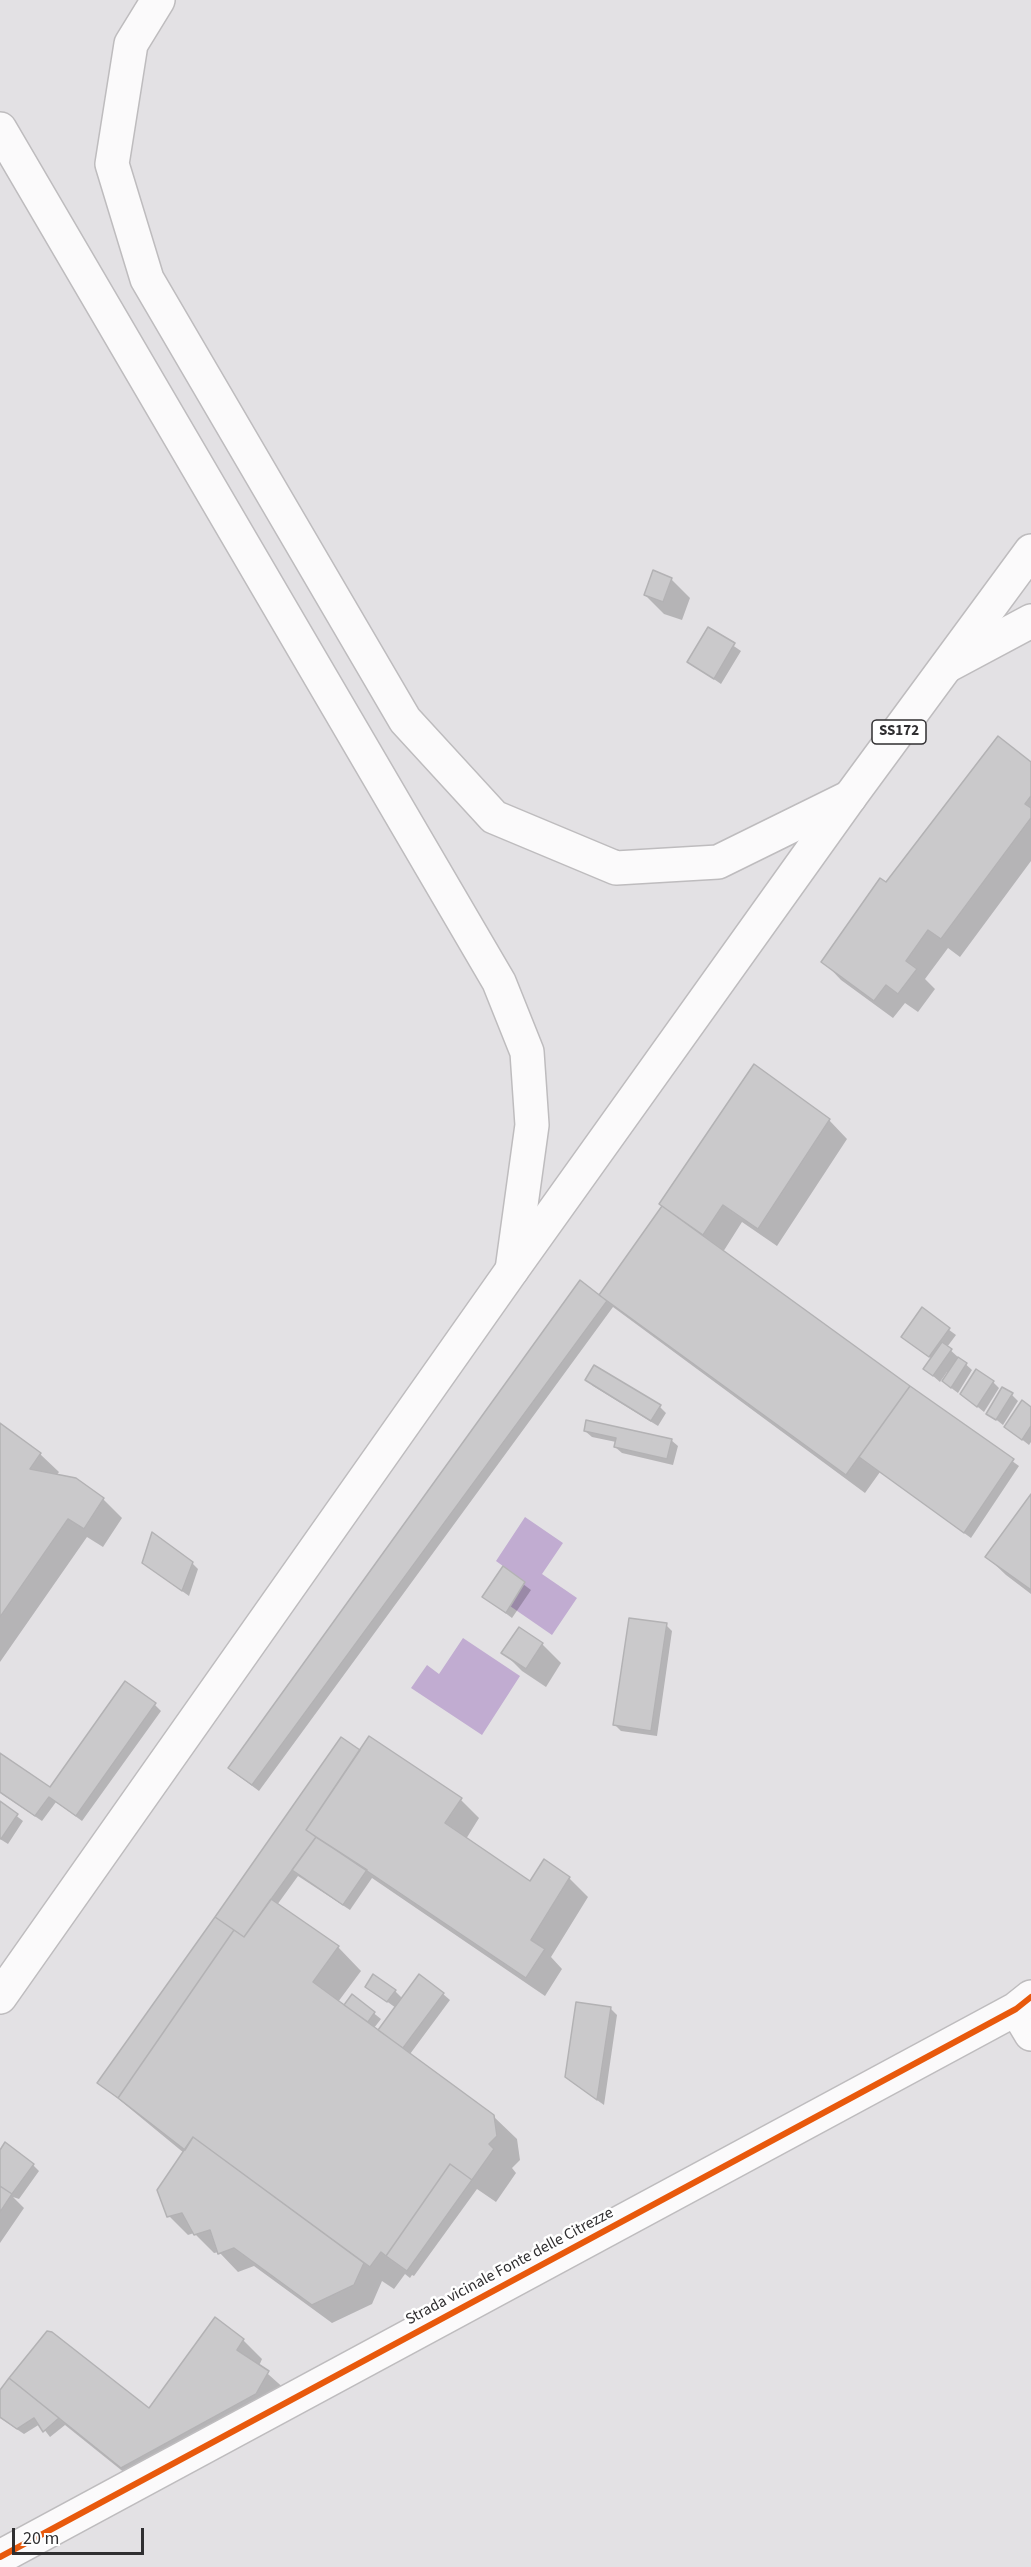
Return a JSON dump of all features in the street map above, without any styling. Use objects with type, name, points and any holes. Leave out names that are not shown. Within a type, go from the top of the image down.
[{"type":"main road","points":[[158,0],[131,44],[112,164],[147,279],[405,720],[494,817],[616,868],[718,862],[850,797]]},
{"type":"main road","points":[[0,129],[499,982],[526,1052],[532,1125],[512,1270]]},
{"type":"main road","name":"SS172","points":[[0,1997],[512,1270],[850,797],[1031,550]]},
{"type":"main road","points":[[947,666],[1031,621]]},
{"type":"main road","name":"Strada vicinale Fonte delle Citrezze","points":[[0,2557],[1026,2013]]},
{"type":"shaded area","points":[[525,1517],[563,1543],[542,1574],[577,1598],[552,1635],[510,1606],[525,1582],[496,1561]]},
{"type":"shaded area","points":[[463,1638],[520,1676],[482,1735],[411,1688],[427,1665],[439,1674]]},
{"type":"building","points":[[653,570],[672,578],[663,602],[644,595]]},
{"type":"building","points":[[708,627],[735,643],[714,679],[687,662]]},
{"type":"building","points":[[998,736],[1031,762],[1031,796],[1025,804],[1031,808],[1031,818],[941,939],[928,930],[906,961],[917,969],[898,994],[886,985],[874,1001],[821,962],[880,878],[886,882]]},
{"type":"building","points":[[754,1064],[830,1119],[758,1229],[723,1205],[703,1235],[659,1204]]},
{"type":"building","points":[[662,1206],[910,1386],[846,1475],[599,1295]]},
{"type":"building","points":[[580,1280],[607,1301],[252,1785],[228,1768]]},
{"type":"building","points":[[922,1307],[950,1328],[929,1357],[901,1337]]},
{"type":"building","points":[[942,1342],[952,1349],[933,1376],[923,1369]]},
{"type":"building","points":[[958,1357],[967,1363],[951,1388],[942,1381]]},
{"type":"building","points":[[594,1365],[661,1405],[651,1421],[585,1380]]},
{"type":"building","points":[[976,1369],[994,1381],[977,1407],[960,1394]]},
{"type":"building","points":[[910,1386],[1014,1459],[964,1533],[859,1457]]},
{"type":"building","points":[[1002,1387],[1013,1393],[996,1420],[986,1414]]},
{"type":"building","points":[[1022,1400],[1031,1407],[1031,1426],[1022,1440],[1004,1427]]},
{"type":"building","points":[[586,1420],[672,1439],[667,1459],[614,1447],[616,1438],[584,1431]]},
{"type":"building","points":[[0,1423],[41,1453],[30,1469],[76,1478],[104,1498],[84,1529],[68,1519],[0,1617]]},
{"type":"building","points":[[1031,1494],[1031,1590],[985,1557]]},
{"type":"building","points":[[152,1532],[193,1562],[182,1591],[142,1563]]},
{"type":"building","points":[[503,1566],[525,1582],[506,1613],[482,1597]]},
{"type":"building","points":[[629,1618],[667,1623],[651,1731],[613,1725]]},
{"type":"building","points":[[519,1627],[543,1643],[526,1669],[501,1653]]},
{"type":"building","points":[[125,1681],[156,1703],[76,1816],[49,1797],[35,1816],[0,1792],[0,1753],[50,1787]]},
{"type":"building","points":[[369,1736],[462,1798],[445,1823],[530,1881],[544,1859],[570,1877],[531,1940],[545,1949],[526,1978],[306,1830]]},
{"type":"building","points":[[341,1737],[360,1750],[306,1830],[316,1837],[244,1937],[215,1917]]},
{"type":"building","points":[[0,1801],[18,1814],[1,1839],[0,1838]]},
{"type":"building","points":[[316,1837],[367,1870],[343,1905],[292,1870]]},
{"type":"building","points":[[271,1899],[339,1946],[313,1982],[494,2115],[497,2136],[489,2144],[494,2149],[472,2180],[450,2164],[386,2256],[381,2252],[370,2267],[193,2137],[185,2150],[118,2098],[234,1930],[244,1937]]},
{"type":"building","points":[[215,1917],[234,1930],[118,2098],[97,2083]]},
{"type":"building","points":[[373,1974],[396,1990],[387,2002],[365,1987]]},
{"type":"building","points":[[419,1974],[444,1993],[403,2048],[378,2030]]},
{"type":"building","points":[[352,1994],[375,2012],[368,2022],[344,2005]]},
{"type":"building","points":[[576,2002],[611,2007],[597,2100],[565,2077]]},
{"type":"building","points":[[193,2137],[364,2263],[354,2285],[312,2305],[234,2248],[218,2254],[210,2230],[194,2235],[182,2213],[167,2217],[157,2190]]},
{"type":"building","points":[[5,2142],[34,2164],[12,2194],[0,2186],[0,2150]]},
{"type":"building","points":[[450,2164],[472,2180],[407,2271],[386,2256]]},
{"type":"building","points":[[0,2186],[12,2194],[0,2212]]},
{"type":"building","points":[[215,2317],[244,2339],[237,2350],[269,2371],[256,2394],[121,2468],[9,2378],[47,2331],[52,2332],[149,2408]]},
{"type":"building","points":[[9,2378],[59,2418],[43,2432],[34,2418],[17,2429],[0,2417],[0,2390]]},
{"type":"cycle path","points":[[0,2557],[1016,2009],[1031,1997]]}]
